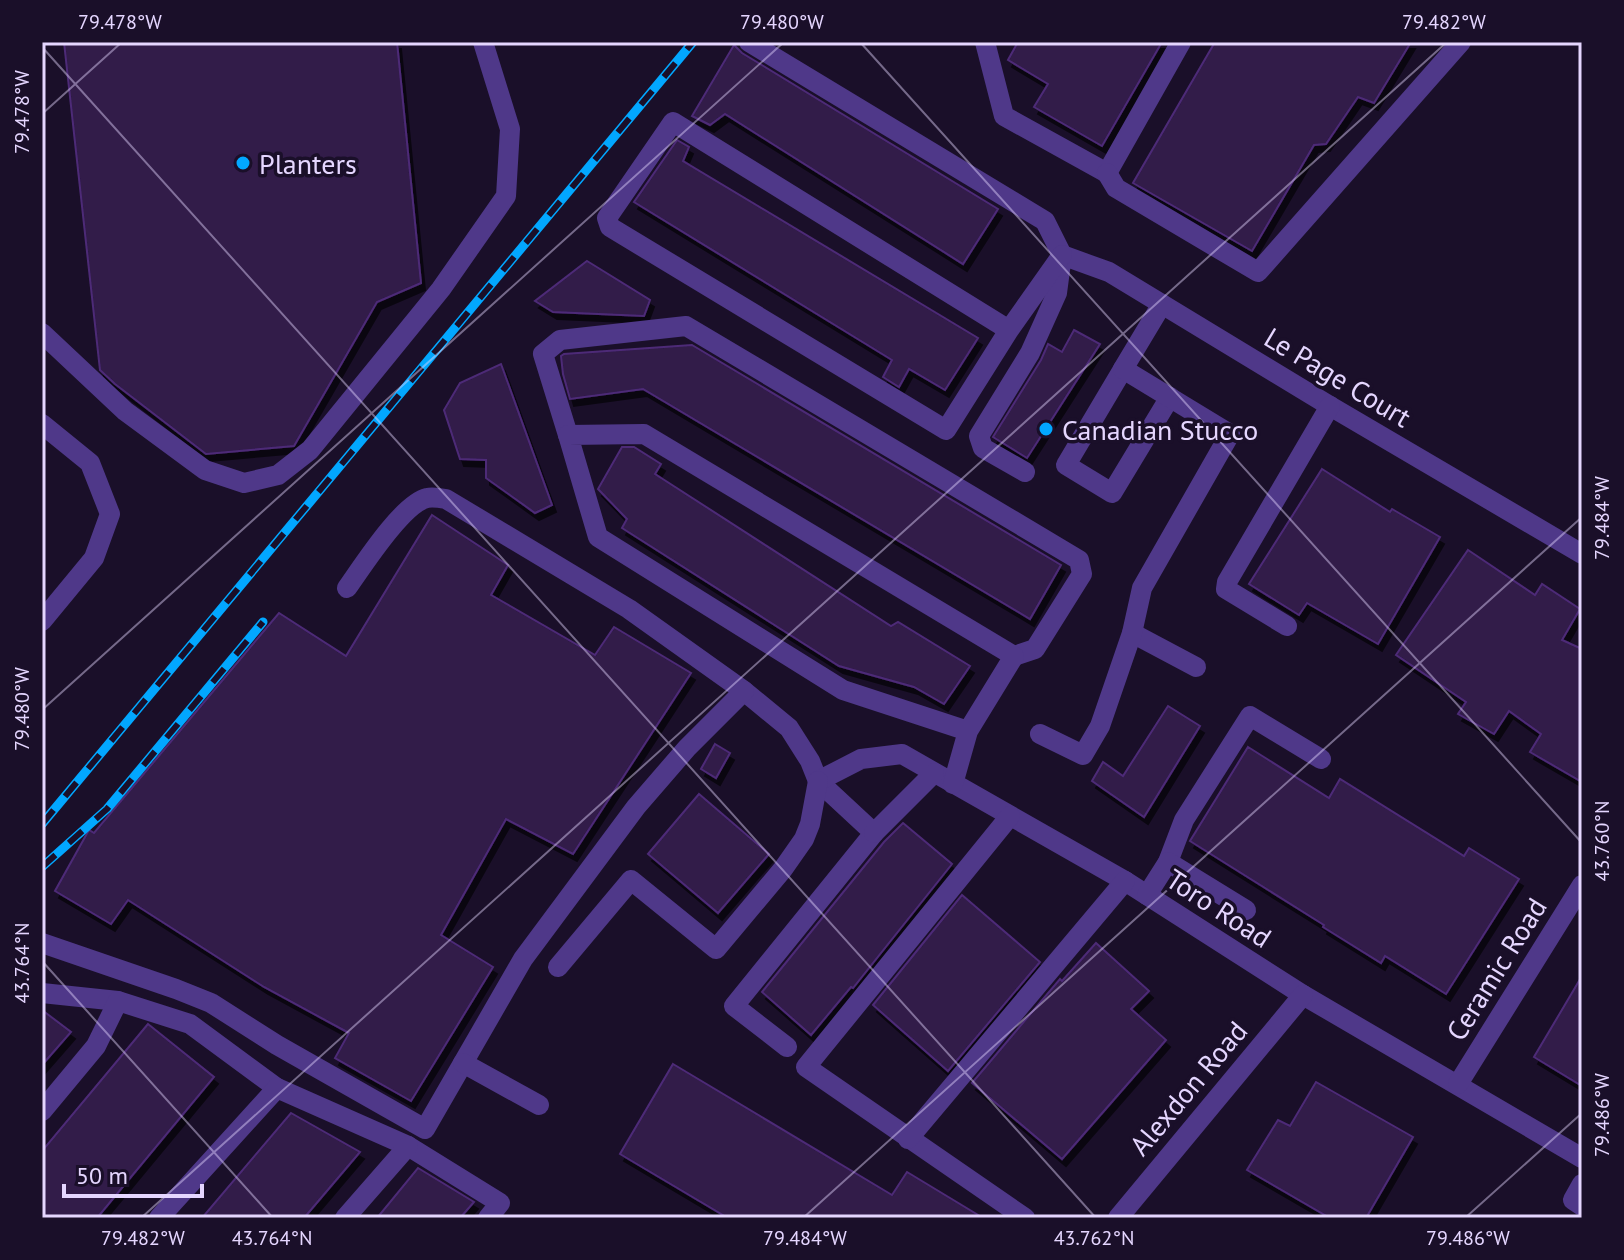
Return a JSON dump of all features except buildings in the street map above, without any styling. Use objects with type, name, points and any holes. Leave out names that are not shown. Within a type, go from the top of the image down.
[{"type":"street","points":[[42,333],[125,411],[205,470],[244,483],[278,475],[310,450],[431,302],[506,196],[510,129],[483,42]]},
{"type":"street","points":[[749,42],[1045,221],[1062,255],[1057,293],[1030,353],[979,436],[983,448],[1025,472]]},
{"type":"street","points":[[985,42],[1004,116],[1107,173],[1116,188],[1258,272],[1461,42]]},
{"type":"street","points":[[1107,173],[1181,42]]},
{"type":"street","points":[[1009,330],[673,122],[607,218],[610,227],[946,430],[1009,330],[1062,255]]},
{"type":"street","name":"Le Page Court","points":[[1062,255],[1109,272],[1582,554]]},
{"type":"street","points":[[1162,304],[1066,465],[1112,493],[1170,397]]},
{"type":"street","points":[[953,784],[968,731],[1014,656],[1035,649],[1082,574],[1079,560],[686,326],[560,340],[543,354],[598,537],[843,690],[968,731]]},
{"type":"street","points":[[1040,734],[1083,755],[1100,726],[1132,633],[1142,588],[1230,434],[1123,369]]},
{"type":"street","points":[[1287,626],[1226,589],[1227,582],[1330,406]]},
{"type":"street","points":[[42,424],[90,463],[110,514],[94,558],[42,621]]},
{"type":"street","points":[[568,435],[644,434],[1014,656]]},
{"type":"street","points":[[347,588],[378,544],[411,506],[427,498],[446,499],[629,609],[744,691],[789,728],[810,761],[818,781],[874,833]]},
{"type":"street","points":[[1132,633],[1196,667]]},
{"type":"street","points":[[42,943],[211,1003],[277,1045],[425,1129],[523,959],[636,807],[687,748],[744,691]]},
{"type":"street","points":[[1147,895],[1168,862],[1184,820],[1250,716],[1321,759]]},
{"type":"street","name":"Toro Road","points":[[818,781],[861,759],[902,754],[1125,881],[1303,995],[1582,1158]]},
{"type":"street","points":[[787,1047],[734,1006],[874,833],[934,773]]},
{"type":"street","points":[[558,967],[631,880],[716,949],[804,839],[818,781]]},
{"type":"street","points":[[1010,816],[806,1067],[1025,1218]]},
{"type":"street","points":[[1168,862],[1246,910]]},
{"type":"street","points":[[908,1139],[1125,881]]},
{"type":"street","name":"Ceramic Road","points":[[1458,1084],[1582,885]]},
{"type":"street","points":[[42,993],[118,1001],[190,1024],[277,1088],[408,1146],[500,1203],[488,1218]]},
{"type":"street","name":"Alexdon Road","points":[[1118,1218],[1303,995]]},
{"type":"street","points":[[42,1111],[96,1046],[118,1001]]},
{"type":"street","points":[[463,1063],[539,1105]]},
{"type":"street","points":[[159,1218],[277,1088]]},
{"type":"street","points":[[345,1218],[408,1146]]},
{"type":"street","points":[[1582,1184],[1573,1200],[1582,1206]]},
{"type":"railway","points":[[42,824],[693,42]]},
{"type":"railway","points":[[42,867],[107,809],[263,622]]},
{"type":"place","name":"Planters","points":[[243,163]]},
{"type":"place","name":"Canadian Stucco","points":[[1046,429]]}]
